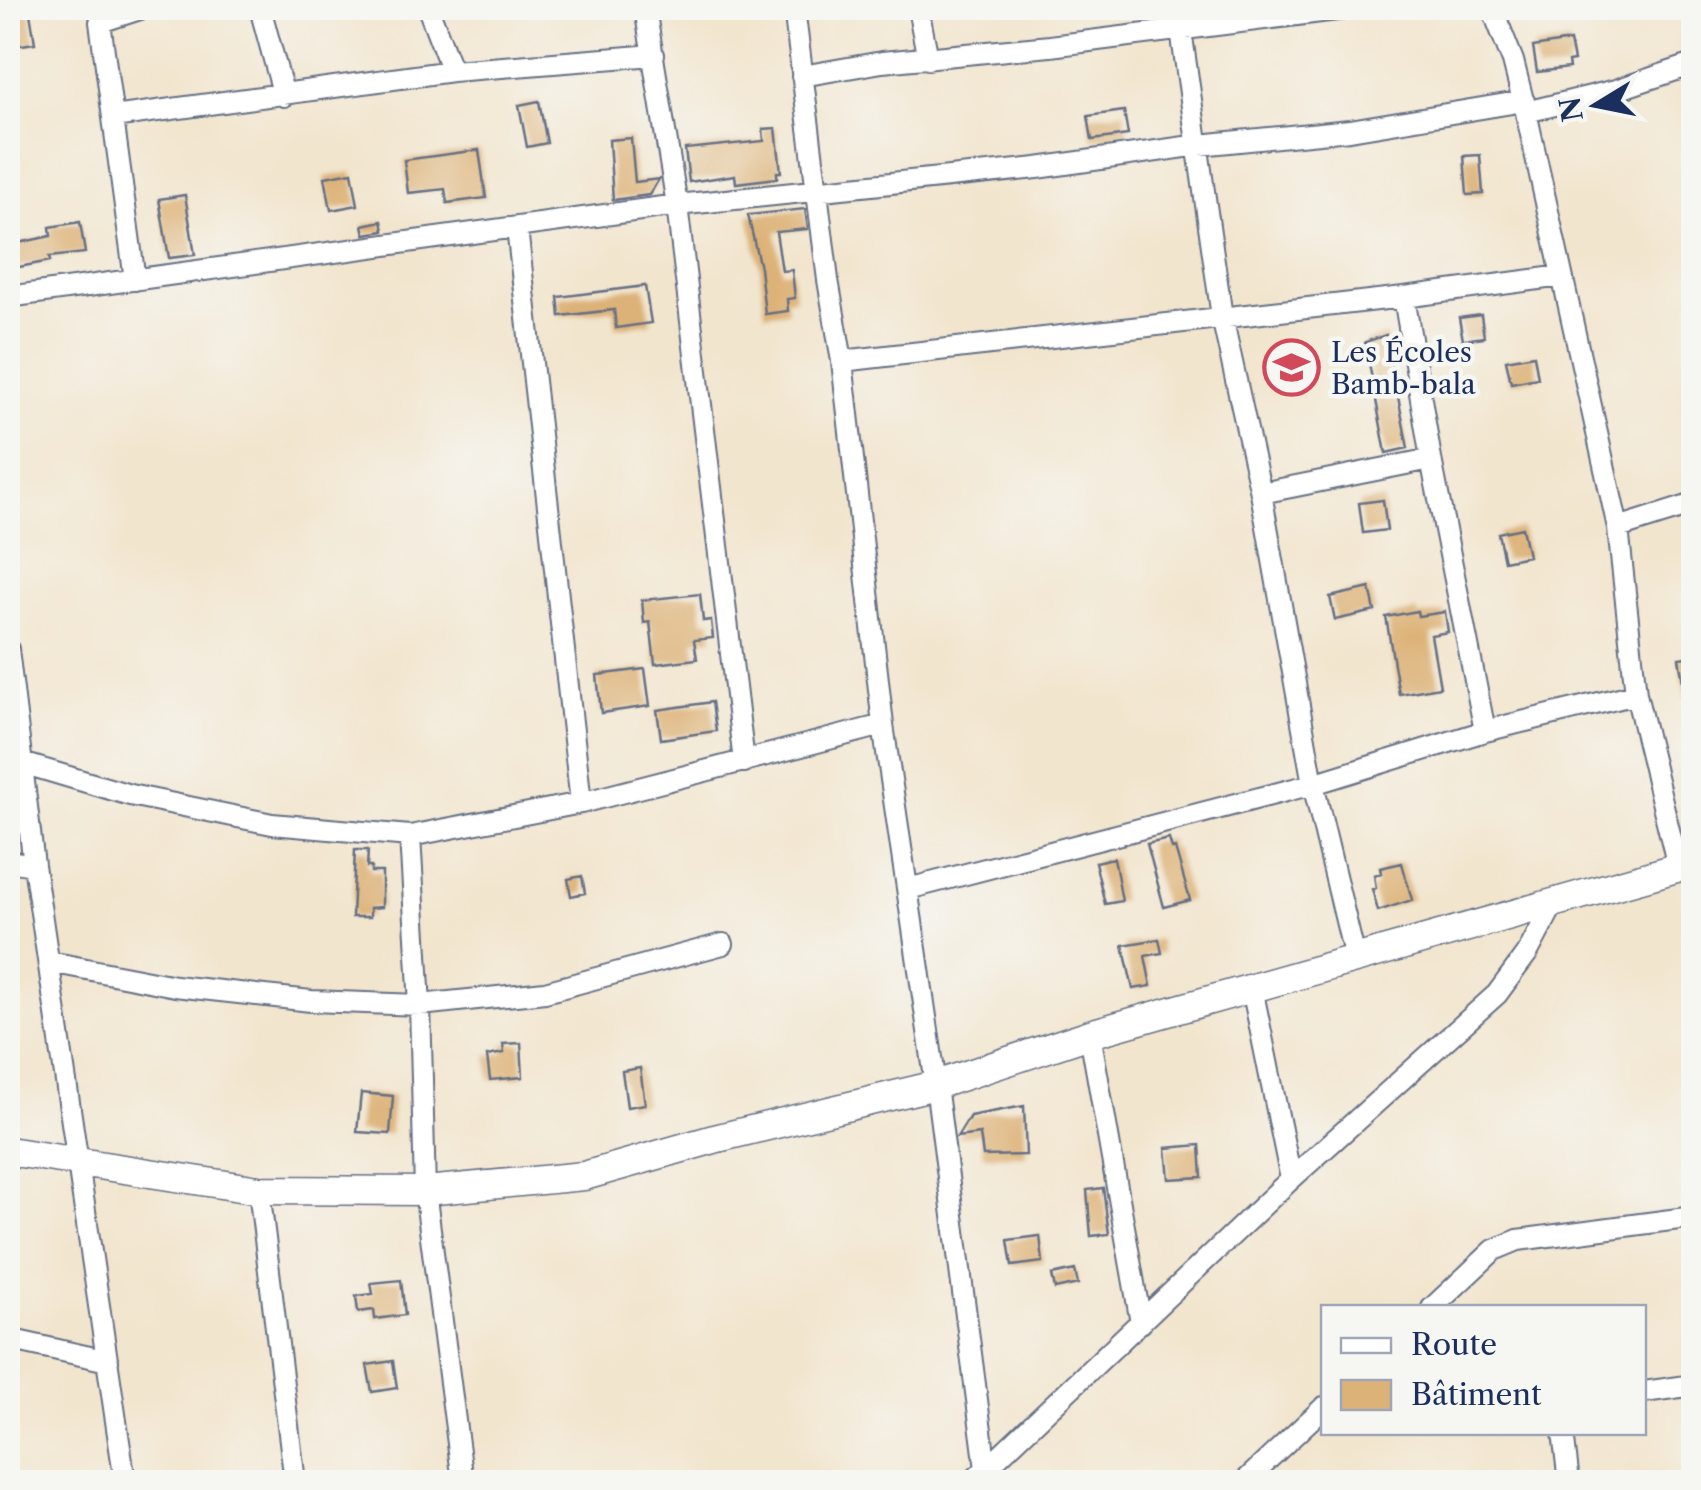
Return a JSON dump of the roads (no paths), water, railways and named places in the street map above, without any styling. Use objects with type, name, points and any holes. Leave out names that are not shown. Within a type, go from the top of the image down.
[{"type":"street","points":[[135,280],[99,15],[143,8]]},
{"type":"street","points":[[260,8],[284,96]]},
{"type":"street","points":[[428,8],[452,71]]},
{"type":"street","points":[[645,8],[677,205],[744,762]]},
{"type":"street","points":[[794,8],[842,361],[883,725],[936,1085],[979,1476]]},
{"type":"street","points":[[918,8],[928,59]]},
{"type":"street","points":[[802,76],[882,62],[1353,8]]},
{"type":"street","points":[[8,1151],[260,1190],[425,1191],[584,1176],[714,1139],[936,1085],[1090,1034],[1686,865],[1636,694],[1618,528],[1525,106],[1492,8]]},
{"type":"street","points":[[1181,30],[1222,316],[1261,492],[1313,784],[1355,958]]},
{"type":"street","points":[[113,117],[452,71],[654,55]]},
{"type":"street","points":[[8,297],[677,205],[1037,168],[1200,145],[1369,128],[1616,90],[1694,64]]},
{"type":"street","points":[[518,228],[581,803]]},
{"type":"street","points":[[842,361],[1404,298],[1562,276]]},
{"type":"street","points":[[1404,298],[1431,459],[1485,731]]},
{"type":"street","points":[[1261,492],[1431,459]]},
{"type":"street","points":[[1618,528],[1694,504]]},
{"type":"street","points":[[8,648],[34,865],[125,1482]]},
{"type":"street","points":[[908,890],[1313,784],[1485,731],[1636,694]]},
{"type":"street","points":[[22,764],[130,795],[272,824],[410,836],[581,803],[883,725]]},
{"type":"street","points":[[410,836],[425,1191],[463,1482]]},
{"type":"street","points":[[8,861],[34,865]]},
{"type":"street","points":[[979,1476],[1291,1179],[1496,994],[1528,952],[1554,903]]},
{"type":"street","points":[[50,962],[175,986],[311,1001],[420,1005],[545,992],[724,944]]},
{"type":"street","points":[[1252,988],[1291,1179]]},
{"type":"street","points":[[1090,1034],[1141,1323]]},
{"type":"street","points":[[260,1190],[295,1482]]},
{"type":"street","points":[[1435,1305],[1494,1250],[1518,1240],[1694,1218]]},
{"type":"street","points":[[8,1339],[108,1361]]},
{"type":"street","points":[[1646,1392],[1694,1385]]},
{"type":"street","points":[[1244,1482],[1319,1415]]},
{"type":"street","points":[[1563,1435],[1569,1482]]},
{"type":"place","name":"Les Écoles Bamb-bala","points":[[1292,368]]}]
